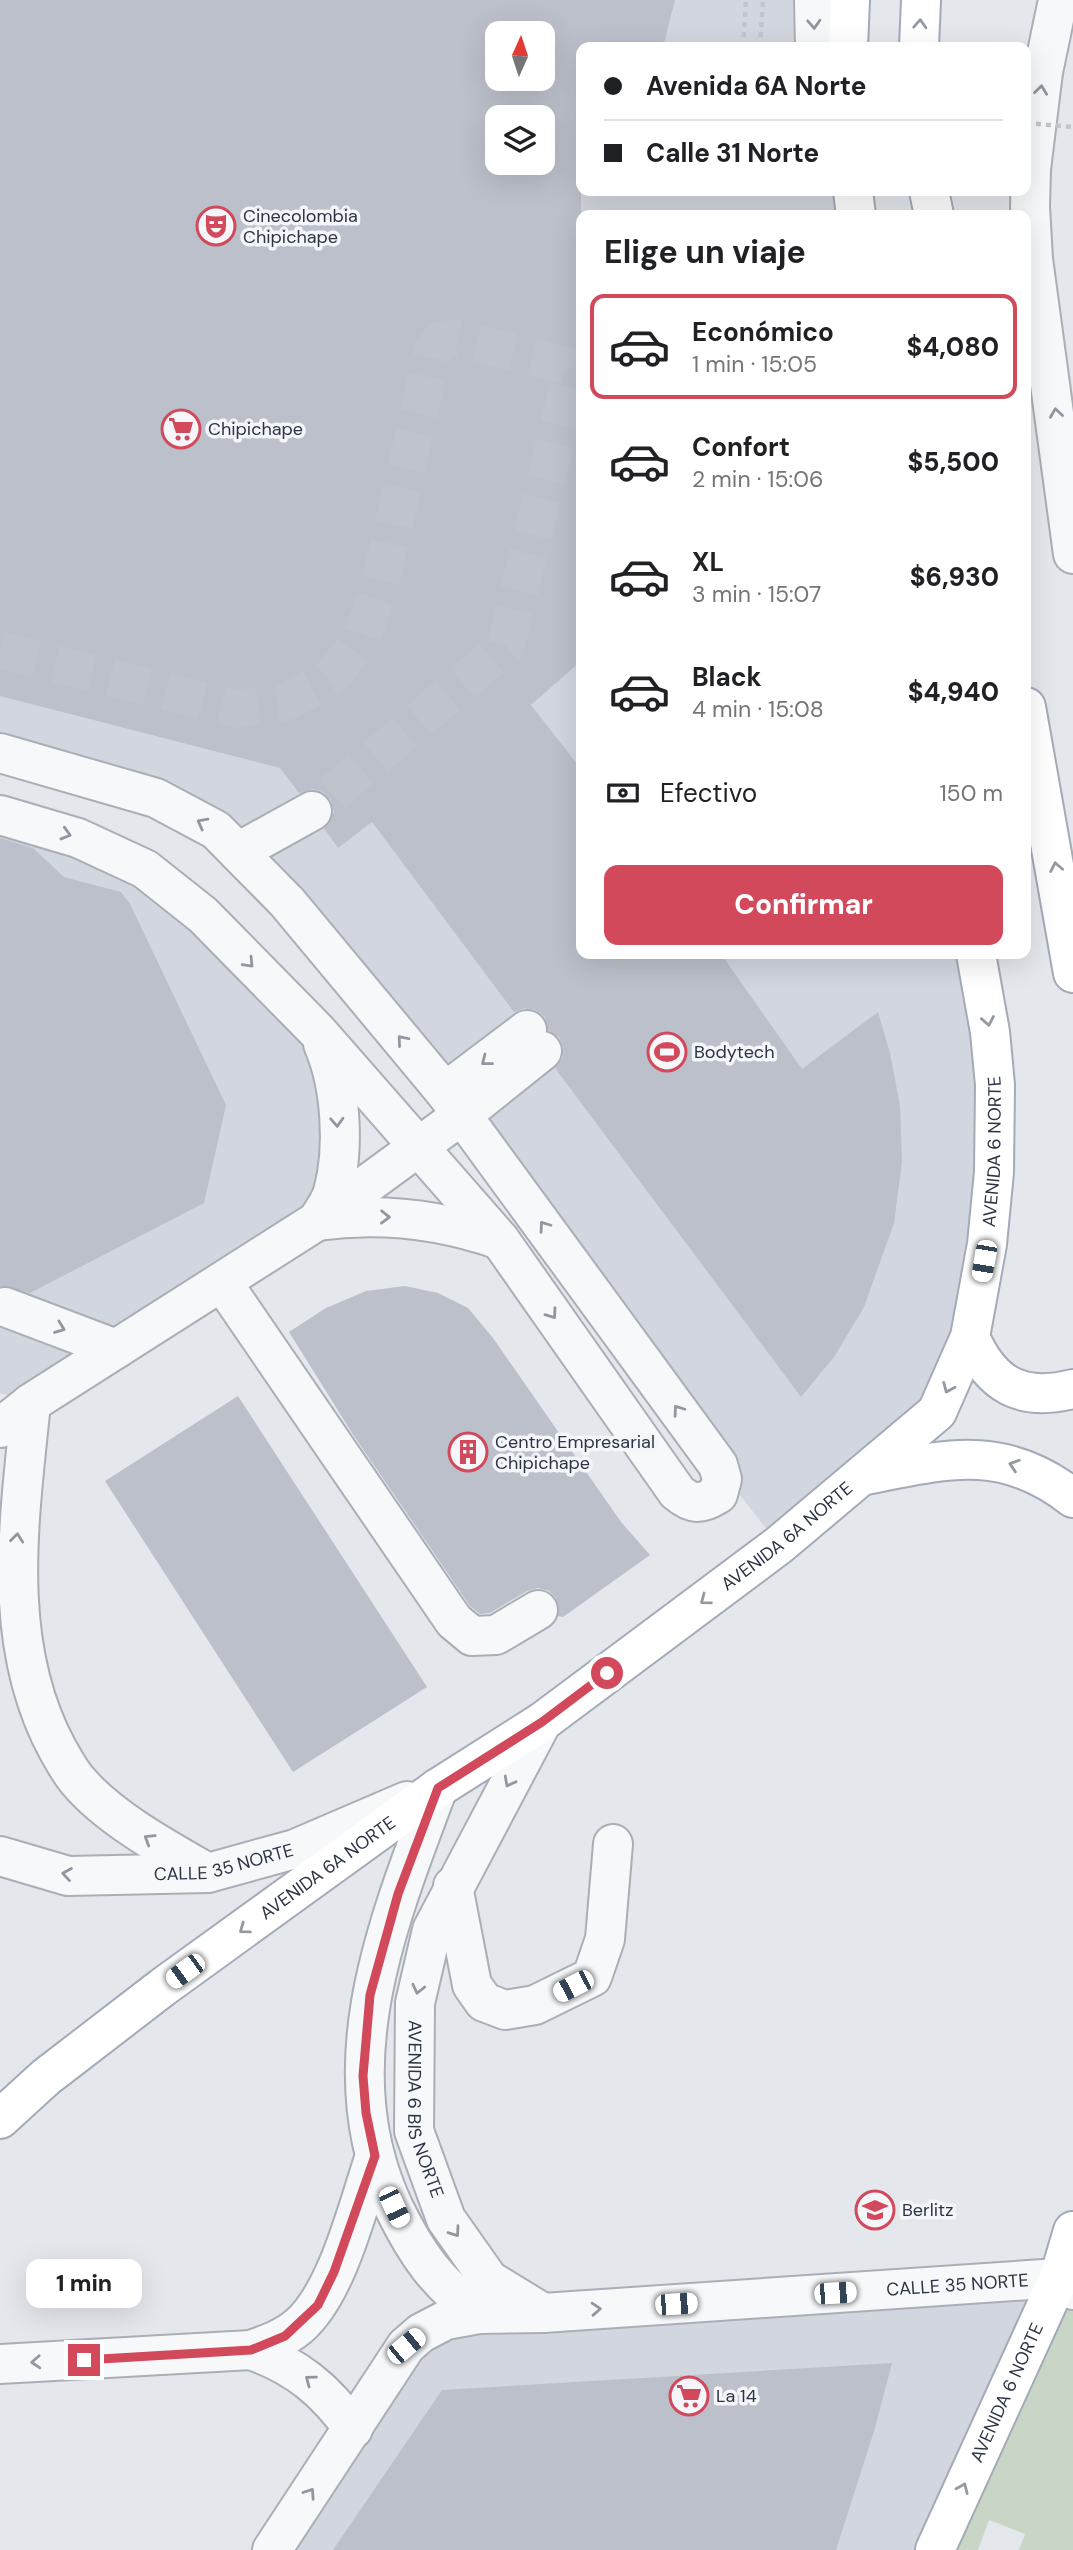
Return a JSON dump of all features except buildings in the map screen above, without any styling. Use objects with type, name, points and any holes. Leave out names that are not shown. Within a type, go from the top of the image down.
[{"type":"main road","points":[[848,42],[850,0]]},
{"type":"main road","points":[[919,42],[921,0]]},
{"type":"main road","points":[[1031,732],[1071,928],[1073,973]]},
{"type":"main road","name":"AVENIDA 6 NORTE","points":[[863,1476],[937,1412],[970,1337],[987,1244],[997,1115],[990,1032],[977,959]]},
{"type":"main road","points":[[970,1337],[980,1360],[998,1380],[1022,1392],[1048,1395],[1073,1389]]},
{"type":"main road","points":[[863,1476],[950,1458],[977,1458],[1030,1471],[1073,1497]]},
{"type":"main road","name":"AVENIDA 6A NORTE","points":[[0,2119],[46,2077],[163,1987],[438,1788],[542,1722],[779,1545],[863,1476]]},
{"type":"main road","name":"AVENIDA 6 NORTE","points":[[935,2550],[1066,2284],[1073,2231]]},
{"type":"street","points":[[814,0],[815,42]]},
{"type":"street","points":[[1031,169],[1043,72],[1058,0]]},
{"type":"street","points":[[1031,220],[1034,259],[1067,449],[1073,554]]},
{"type":"street","points":[[0,753],[156,798],[216,830],[287,902],[454,1103],[718,1465],[722,1479],[718,1494],[704,1503],[689,1502],[677,1492],[500,1240],[318,1032],[203,915],[145,869],[78,838],[0,815]]},
{"type":"street","points":[[238,852],[312,811]]},
{"type":"street","points":[[317,1221],[332,1195],[338,1149],[335,1090],[328,1055],[318,1032]]},
{"type":"street","points":[[0,1428],[31,1403],[317,1221],[418,1147],[454,1103],[535,1040]]},
{"type":"street","points":[[317,1221],[351,1216],[428,1220],[500,1240]]},
{"type":"street","points":[[222,1282],[454,1620],[472,1636],[496,1635],[538,1610]]},
{"type":"street","points":[[5,1307],[116,1349]]},
{"type":"street","points":[[31,1403],[12,1582],[18,1651],[40,1722],[78,1782],[144,1837],[208,1873]]},
{"type":"street","name":"AVENIDA 6 BIS NORTE","points":[[542,1722],[432,1930],[415,2003],[414,2131],[446,2219],[489,2280],[543,2313]]},
{"type":"street","points":[[438,1788],[398,1894],[370,1995],[363,2076],[366,2113],[386,2191],[419,2256],[449,2292],[479,2314]]},
{"type":"street","name":"CALLE 35 NORTE","points":[[0,1856],[68,1876],[208,1873],[295,1849],[438,1788]]},
{"type":"street","points":[[453,1886],[472,1985],[484,2002],[505,2010],[535,2005],[592,1977],[605,1938],[612,1844]]},
{"type":"street","points":[[0,2364],[251,2350],[285,2336],[318,2305],[334,2272],[375,2156]]},
{"type":"street","name":"CALLE 35 NORTE","points":[[479,2314],[543,2313],[1066,2284]]},
{"type":"street","points":[[272,2550],[354,2429],[392,2363],[406,2346],[421,2333],[446,2320],[479,2314]]},
{"type":"street","points":[[251,2350],[285,2363],[316,2383],[354,2429]]},
{"type":"path","points":[[743,42],[746,0]]},
{"type":"path","points":[[760,42],[762,0]]},
{"type":"path","points":[[1031,123],[1073,127]]},
{"type":"shaded area","points":[[0,0],[814,0],[815,42],[576,42],[576,196],[854,196],[855,210],[576,210],[576,959],[977,959],[997,1115],[937,1412],[779,1545],[238,852],[0,753]]},
{"type":"shaded area","points":[[0,815],[78,838],[318,1032],[332,1195],[31,1403],[0,1393]]},
{"type":"shaded area","name":"La 14","points":[[1059,2278],[935,2550],[272,2550],[421,2333]]},
{"type":"green space","points":[[1073,2290],[1073,2550],[1019,2550],[1025,2534],[989,2520],[978,2550],[935,2550]]},
{"type":"tunnel","points":[[0,650],[236,709],[285,702],[330,679],[361,640],[380,585],[433,351],[440,341],[454,338],[565,365],[569,385],[506,646],[312,811]]},
{"type":"place","name":"Cinecolombia Chipichape","points":[[216,226]]},
{"type":"place","name":"Chipichape","points":[[181,429]]},
{"type":"place","name":"Bodytech","points":[[667,1052]]},
{"type":"place","name":"Centro Empresarial Chipichape","points":[[468,1452]]},
{"type":"place","name":"Berlitz","points":[[875,2210]]},
{"type":"place","name":"La 14","points":[[689,2396]]},
{"type":"route","points":[[84,2360],[251,2350],[285,2336],[298,2327],[318,2305],[334,2272],[375,2156],[366,2113],[363,2076],[364,2039],[370,1995],[398,1894],[438,1788],[542,1722],[607,1673]]}]
